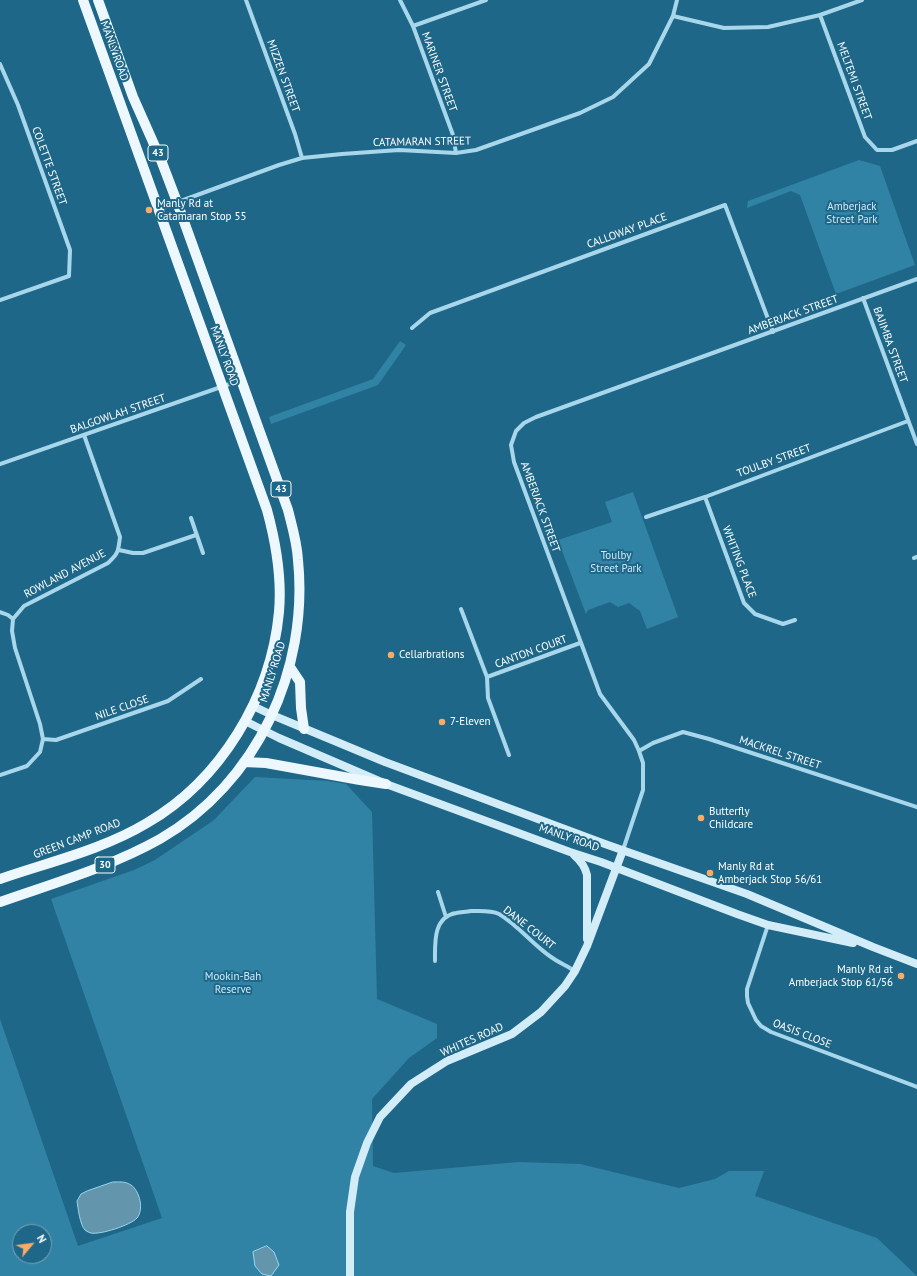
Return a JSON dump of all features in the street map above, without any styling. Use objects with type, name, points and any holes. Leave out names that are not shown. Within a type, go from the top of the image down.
[{"type":"main road","name":"MANLY ROAD","points":[[83,0],[223,387],[272,528],[278,566],[278,612],[274,642],[263,682],[253,706],[304,729],[385,762],[747,894],[917,964]]},
{"type":"main road","name":"MANLY ROAD","points":[[98,0],[133,97],[161,160],[177,202],[288,510],[295,537],[299,566],[299,601],[295,639],[290,666],[280,697],[272,715],[264,731],[244,762]]},
{"type":"main road","points":[[290,666],[300,682],[304,729]]},
{"type":"main road","name":"GREEN CAMP ROAD","points":[[0,879],[107,843],[147,823],[165,811],[180,799],[209,771],[226,750],[253,706]]},
{"type":"main road","name":"MANLY ROAD","points":[[244,721],[386,784],[737,914],[768,924],[873,947]]},
{"type":"main road","points":[[244,762],[266,763],[386,784]]},
{"type":"main road","name":"30","points":[[0,902],[107,864],[160,839],[200,810],[244,762]]},
{"type":"main road","name":"WHITES ROAD","points":[[350,1276],[350,1212],[355,1177],[367,1143],[380,1117],[411,1084],[447,1061],[512,1034],[542,1012],[565,986],[575,971],[587,946],[623,850]]},
{"type":"main road","points":[[570,852],[580,860],[587,875],[587,946]]},
{"type":"street","name":"MIZZEN STREET","points":[[246,0],[302,158]]},
{"type":"street","name":"MARINER STREET","points":[[400,0],[413,26],[452,135],[456,153]]},
{"type":"street","points":[[413,26],[486,0]]},
{"type":"street","name":"CATAMARAN STREET","points":[[159,209],[302,158],[399,150],[456,153],[476,150],[580,113],[614,97],[649,64],[673,16],[678,0]]},
{"type":"street","points":[[673,16],[724,28],[768,27],[820,15],[862,0]]},
{"type":"street","name":"MELTEMI STREET","points":[[820,15],[865,137],[877,150],[892,150],[917,141]]},
{"type":"street","name":"COLETTE STREET","points":[[0,64],[18,105],[70,250],[69,276],[0,300]]},
{"type":"street","name":"CALLOWAY PLACE","points":[[412,328],[430,312],[725,205],[772,332]]},
{"type":"street","name":"AMBERJACK STREET","points":[[623,850],[643,790],[643,763],[634,740],[600,694],[580,643],[514,462],[511,445],[516,431],[524,423],[536,416],[917,279]]},
{"type":"street","name":"BAJIMBA STREET","points":[[863,298],[917,444]]},
{"type":"street","name":"BALGOWLAH STREET","points":[[0,464],[242,380]]},
{"type":"street","name":"TOULBY STREET","points":[[646,517],[908,421]]},
{"type":"street","name":"ROWLAND AVENUE","points":[[13,619],[24,606],[108,563],[116,556],[119,550],[120,537],[84,435]]},
{"type":"street","name":"WHITING PLACE","points":[[705,496],[744,603],[755,614],[783,624],[795,620]]},
{"type":"street","points":[[191,518],[203,553]]},
{"type":"street","points":[[119,550],[133,553],[144,553],[196,535]]},
{"type":"street","points":[[461,609],[487,677],[488,698],[509,755]]},
{"type":"street","points":[[0,612],[13,619],[12,631],[15,648],[40,724],[43,739],[40,752],[27,766],[0,775]]},
{"type":"street","name":"CANTON COURT","points":[[487,677],[580,643]]},
{"type":"street","name":"NILE CLOSE","points":[[43,739],[56,740],[168,701],[201,679]]},
{"type":"street","name":"MACKREL STREET","points":[[639,750],[683,732],[709,739],[917,807]]},
{"type":"street","points":[[435,961],[436,936],[439,924],[446,917],[438,892]]},
{"type":"street","name":"DANE COURT","points":[[446,917],[455,913],[478,911],[498,913],[550,957],[575,971]]},
{"type":"street","name":"OASIS CLOSE","points":[[768,924],[747,988],[748,1003],[761,1026],[771,1032],[917,1087]]},
{"type":"green space","name":"Amberjack Street Park","points":[[859,160],[880,166],[915,265],[836,294],[800,195],[791,191],[747,208],[748,201]]},
{"type":"green space","points":[[400,341],[406,345],[378,385],[271,424],[269,417],[373,379]]},
{"type":"green space","name":"Toulby Street Park","points":[[633,492],[678,617],[647,629],[640,611],[629,603],[618,607],[610,602],[588,610],[586,614],[558,540],[612,522],[605,502]]},
{"type":"green space","name":"Mookin-Bah Reserve","points":[[255,777],[328,781],[346,784],[372,812],[377,999],[437,1024],[437,1038],[409,1058],[372,1099],[373,1166],[394,1173],[519,1162],[580,1164],[679,1188],[715,1179],[729,1171],[764,1171],[755,1196],[877,1238],[917,1276],[0,1276],[0,1019],[78,1246],[162,1218],[51,899],[134,870],[155,860],[214,820]]},
{"type":"shaded area","points":[[113,1182],[126,1183],[134,1188],[139,1196],[141,1206],[139,1215],[129,1224],[115,1229],[90,1233],[83,1228],[77,1201],[81,1194]]},
{"type":"shaded area","points":[[267,1246],[274,1252],[279,1265],[271,1276],[262,1274],[255,1266],[253,1252]]},
{"type":"place","name":"Manly Rd at Catamaran Stop 55","points":[[149,210]]},
{"type":"place","name":"Cellarbrations","points":[[391,655]]},
{"type":"place","name":"7-Eleven","points":[[442,722]]},
{"type":"place","name":"Butterfly Childcare","points":[[701,818]]},
{"type":"place","name":"Manly Rd at Amberjack Stop 56/61","points":[[710,873]]},
{"type":"place","name":"Manly Rd at Amberjack Stop 61/56","points":[[901,976]]}]
